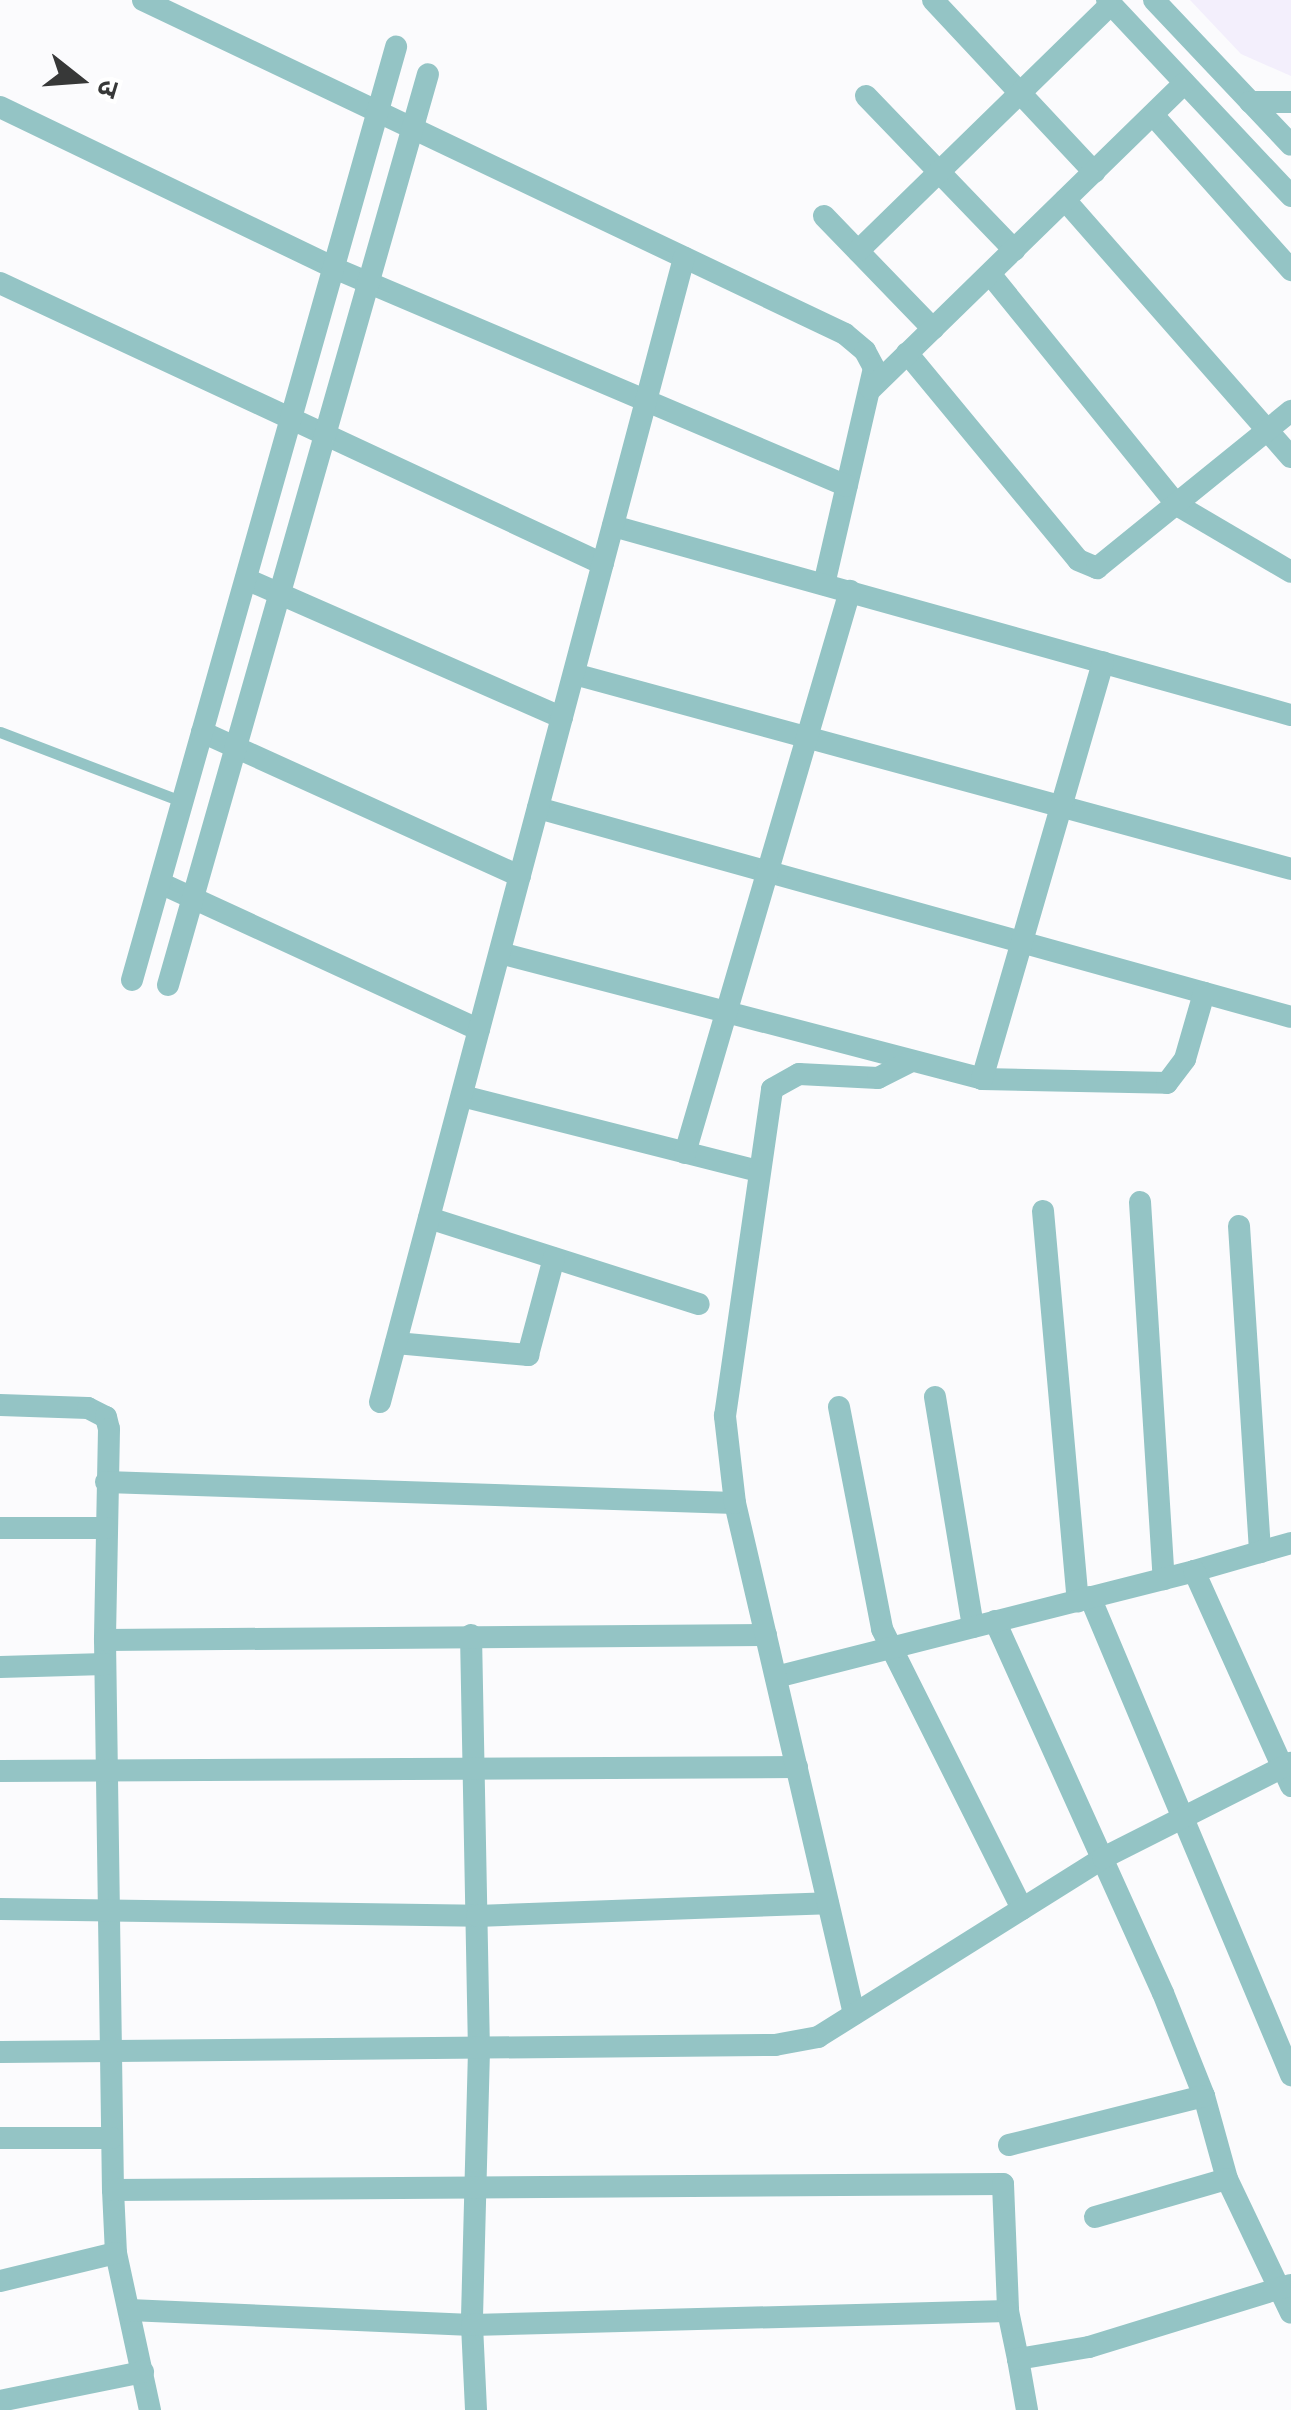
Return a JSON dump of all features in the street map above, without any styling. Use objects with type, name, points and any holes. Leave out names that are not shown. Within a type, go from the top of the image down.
[{"type":"street","points":[[142,0],[844,334],[874,368],[824,584]]},
{"type":"street","points":[[933,0],[1094,172]]},
{"type":"street","points":[[1154,0],[1291,146]]},
{"type":"street","points":[[858,251],[1109,2],[1291,196]]},
{"type":"street","points":[[132,980],[396,47]]},
{"type":"street","points":[[168,985],[428,74]]},
{"type":"street","points":[[871,389],[1185,84]]},
{"type":"street","points":[[866,96],[1014,250]]},
{"type":"street","points":[[1250,102],[1291,102]]},
{"type":"street","points":[[0,108],[334,268],[847,486]]},
{"type":"street","points":[[1153,115],[1291,270]]},
{"type":"street","points":[[1065,200],[1291,457]]},
{"type":"street","points":[[824,216],[933,328]]},
{"type":"street","points":[[380,1402],[684,258]]},
{"type":"street","points":[[990,274],[1178,506],[1291,572]]},
{"type":"street","points":[[0,282],[290,423],[603,564]]},
{"type":"street","points":[[908,353],[1086,567],[1106,565],[1291,411]]},
{"type":"street","points":[[613,526],[1291,714]]},
{"type":"street","points":[[246,578],[562,718]]},
{"type":"street","points":[[685,1153],[850,591]]},
{"type":"street","points":[[982,1079],[1103,662]]},
{"type":"street","points":[[574,674],[1291,869]]},
{"type":"street","points":[[202,732],[520,876]]},
{"type":"street","points":[[538,808],[1291,1017]]},
{"type":"street","points":[[160,883],[479,1030]]},
{"type":"street","points":[[500,953],[982,1079],[1167,1082],[1185,1059],[1204,993]]},
{"type":"street","points":[[854,2014],[735,1504],[725,1416],[766,1101],[783,1079],[878,1078],[909,1062]]},
{"type":"street","points":[[462,1096],[758,1172]]},
{"type":"street","points":[[1140,1202],[1164,1578]]},
{"type":"street","points":[[1043,1211],[1084,1599],[1291,2076]]},
{"type":"street","points":[[429,1218],[699,1304]]},
{"type":"street","points":[[1239,1226],[1260,1552]]},
{"type":"street","points":[[396,1344],[528,1355],[554,1258]]},
{"type":"street","points":[[936,1397],[984,1624],[1103,1858],[1204,2096],[1227,2179],[1285,2287],[1291,2313]]},
{"type":"street","points":[[0,1404],[99,1412],[109,1429],[105,1652],[113,2190],[116,2253],[150,2410]]},
{"type":"street","points":[[839,1406],[875,1608],[891,1649],[1022,1909]]},
{"type":"street","points":[[106,1482],[735,1504]]},
{"type":"street","points":[[0,1528],[106,1528]]},
{"type":"street","points":[[776,1677],[1291,1543]]},
{"type":"street","points":[[0,2052],[776,2045],[818,2036],[1103,1858],[1288,1772],[1194,1571]]},
{"type":"street","points":[[0,1667],[105,1652],[471,1635],[766,1635]]},
{"type":"street","points":[[471,1635],[479,2050],[472,2324],[476,2410]]},
{"type":"street","points":[[0,1771],[796,1767]]},
{"type":"street","points":[[0,1909],[478,1916],[828,1903]]},
{"type":"street","points":[[1009,2145],[1204,2096]]},
{"type":"street","points":[[0,2138],[111,2138]]},
{"type":"street","points":[[1095,2217],[1227,2179]]},
{"type":"street","points":[[113,2190],[1003,2184],[1008,2311],[1027,2410]]},
{"type":"street","points":[[0,2281],[116,2253]]},
{"type":"street","points":[[1018,2359],[1090,2346],[1285,2287]]},
{"type":"street","points":[[130,2310],[472,2324],[1008,2311]]},
{"type":"street","points":[[0,2401],[143,2372]]},
{"type":"lane","points":[[0,732],[182,802]]},
{"type":"shaded area","points":[[1190,0],[1291,0],[1291,76],[1241,54]]}]
